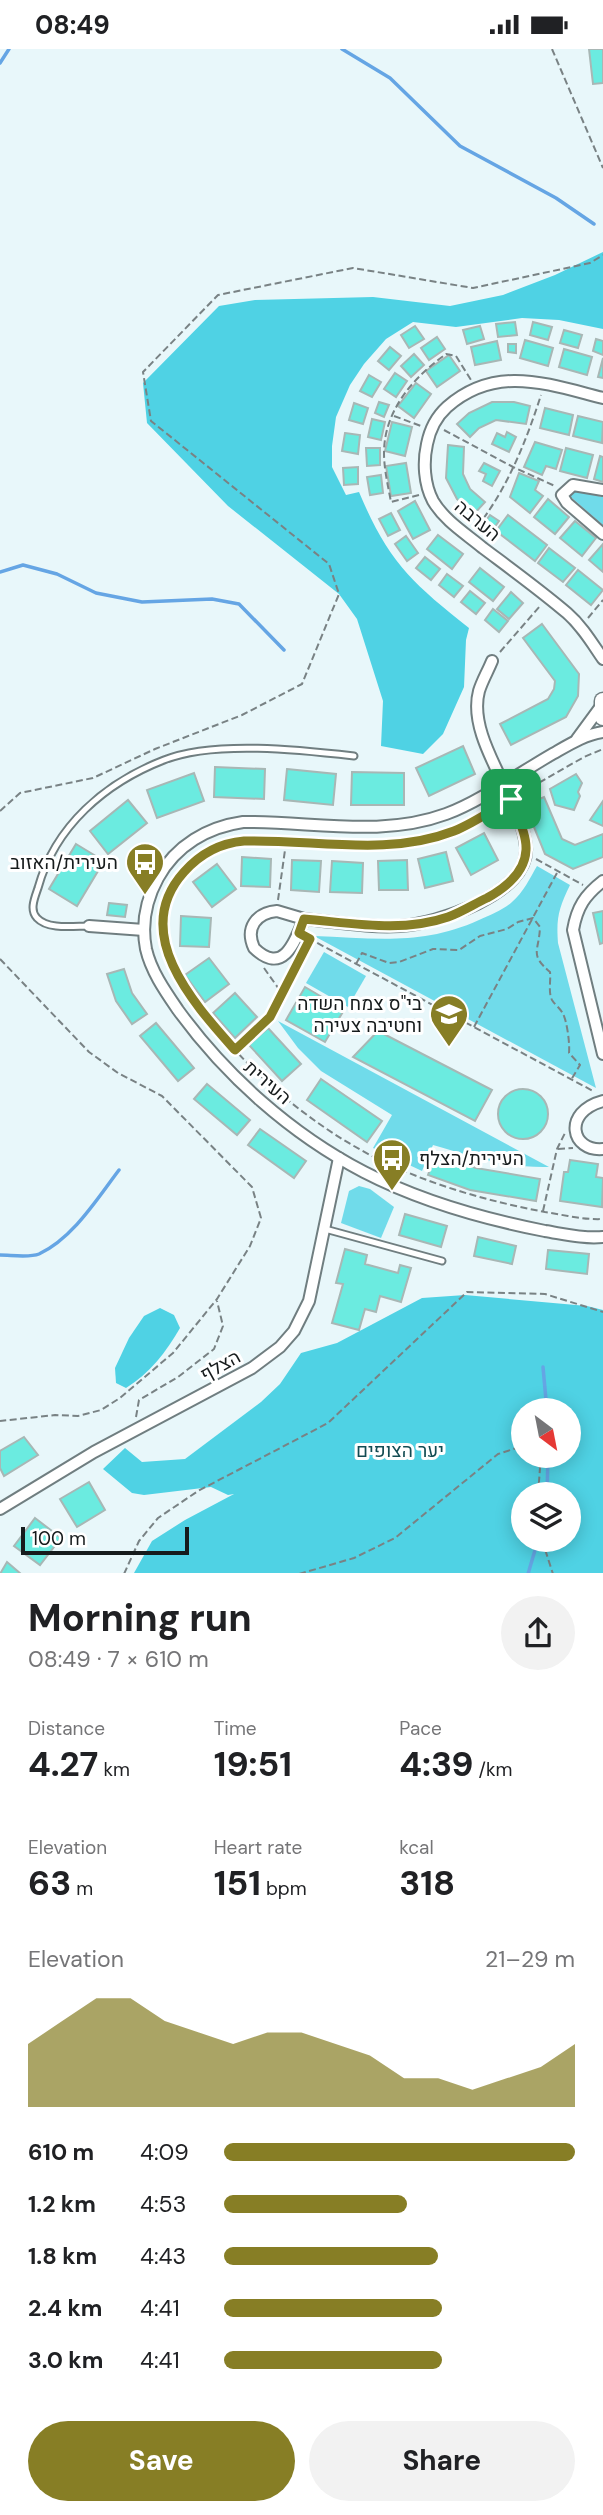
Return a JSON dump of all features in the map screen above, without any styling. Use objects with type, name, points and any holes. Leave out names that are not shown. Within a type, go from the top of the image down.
[{"type":"street","points":[[433,427],[441,412],[467,392],[515,379],[603,398]]},
{"type":"street","name":"הערבה","points":[[433,427],[425,452],[425,468],[430,493],[438,508],[469,537],[547,598],[580,628],[603,659]]},
{"type":"street","points":[[603,490],[573,485],[562,495],[603,534]]},
{"type":"street","points":[[304,919],[292,947],[280,957],[267,957],[254,948],[250,933],[254,922],[267,912],[277,911],[304,919],[400,926],[448,917],[509,884],[526,853],[522,830],[481,726],[477,707],[479,691],[492,661]]},
{"type":"street","name":"העירית","points":[[575,741],[603,708]]},
{"type":"street","name":"העירית","points":[[603,732],[575,741],[447,814],[407,824],[363,827],[243,822],[228,824],[201,834],[164,867],[147,901],[144,930],[147,950],[161,984],[209,1049],[270,1108],[340,1158],[389,1184],[465,1211],[525,1227],[592,1238],[603,1237]]},
{"type":"street","points":[[603,881],[582,900],[573,930],[603,1054]]},
{"type":"street","points":[[89,926],[144,930]]},
{"type":"street","points":[[599,1097],[579,1114],[576,1128],[582,1143],[603,1149]]},
{"type":"street","name":"הצלף","points":[[0,1509],[51,1477],[252,1368],[272,1355],[288,1339],[309,1301],[340,1158]]},
{"type":"lane","points":[[89,926],[46,924],[36,918],[32,908],[42,871],[51,852],[82,810],[134,773],[166,759],[198,752],[274,749],[354,756]]},
{"type":"lane","points":[[325,1229],[442,1261]]},
{"type":"path","points":[[552,49],[603,168]]},
{"type":"path","points":[[0,811],[20,793],[93,778],[155,749],[242,715],[302,684],[339,594],[329,564],[150,421],[143,372],[218,295],[353,268],[473,288],[590,263],[603,255]]},
{"type":"path","points":[[430,493],[391,502],[384,451],[399,400],[414,379],[446,354],[456,356],[476,388]]},
{"type":"path","points":[[469,537],[494,506],[528,434],[544,384]]},
{"type":"path","points":[[393,415],[433,427],[565,491]]},
{"type":"path","points":[[492,661],[547,598]]},
{"type":"path","points":[[580,628],[603,600]]},
{"type":"path","points":[[603,749],[584,757],[454,831],[410,842],[363,845],[244,841],[232,842],[210,850],[179,878],[165,906],[162,932],[168,959],[204,1014],[235,1050],[308,1114],[372,1156],[458,1190],[543,1211],[592,1220],[603,1219]]},
{"type":"path","points":[[277,911],[286,841]]},
{"type":"path","points":[[526,853],[592,890]]},
{"type":"path","points":[[474,1028],[558,871]]},
{"type":"path","points":[[356,964],[362,953],[389,963],[399,963],[433,949],[459,950],[480,936],[533,918]]},
{"type":"path","points":[[533,918],[540,927],[535,954],[537,962],[550,972],[553,1001],[564,1015],[566,1033],[571,1040],[569,1053],[580,1065],[571,1080]]},
{"type":"path","points":[[299,933],[599,1097]]},
{"type":"path","points":[[235,1050],[270,1017],[310,939]]},
{"type":"path","points":[[254,948],[282,993]]},
{"type":"path","points":[[0,958],[89,1052],[118,1073],[162,1096],[252,1187],[261,1218],[250,1245],[217,1299],[173,1353],[120,1398],[101,1410],[78,1416],[55,1415],[0,1421]]},
{"type":"path","points":[[543,1211],[557,1149],[570,1125]]},
{"type":"path","points":[[124,1573],[139,1541],[158,1518],[198,1491],[328,1423],[467,1292],[545,1294],[603,1312]]},
{"type":"path","points":[[139,1428],[135,1415],[139,1400],[178,1377],[214,1349],[223,1326],[217,1299]]},
{"type":"path","points":[[299,1573],[354,1558],[395,1538],[498,1454],[511,1450]]},
{"type":"path","points":[[546,1552],[553,1573]]},
{"type":"shaded area","points":[[575,491],[603,497],[603,525],[572,498],[570,495]]},
{"type":"shaded area","points":[[537,866],[570,885],[559,913],[558,943],[596,1088],[314,936],[398,939],[438,934],[458,928],[508,905],[523,890]]},
{"type":"shaded area","points":[[324,952],[366,976],[348,1007],[306,983]]},
{"type":"shaded area","points":[[278,1021],[549,1167],[504,1164],[433,1145],[422,1171],[373,1148],[392,1115],[321,1071],[298,1048]]},
{"type":"shaded area","points":[[359,1186],[370,1189],[394,1207],[381,1238],[341,1223],[349,1191]]},
{"type":"green space","points":[[603,252],[603,329],[559,320],[522,318],[456,327],[413,322],[386,339],[350,385],[336,417],[332,467],[346,495],[359,492],[380,536],[403,569],[431,597],[469,628],[464,687],[443,734],[423,754],[381,746],[383,701],[357,619],[339,594],[228,506],[147,423],[143,383],[219,306],[255,300],[373,297],[450,306],[503,295],[555,275]]},
{"type":"green space","name":"יער הצופים","points":[[465,1295],[587,1306],[603,1310],[603,1573],[134,1573],[152,1541],[234,1494],[228,1495],[211,1487],[144,1495],[132,1493],[103,1469],[125,1448],[142,1462],[185,1459],[261,1402],[280,1384],[301,1353],[337,1343],[422,1298]]},
{"type":"green space","points":[[160,1308],[174,1315],[180,1328],[163,1353],[142,1376],[126,1388],[116,1383],[115,1368],[129,1338],[144,1316]]},
{"type":"building","points":[[589,49],[603,49],[603,83],[593,84]]},
{"type":"building","points":[[515,322],[517,335],[498,337],[496,324]]},
{"type":"building","points":[[533,322],[552,327],[548,340],[530,335]]},
{"type":"building","points":[[415,326],[424,339],[409,348],[401,335]]},
{"type":"building","points":[[480,326],[484,339],[467,344],[463,330]]},
{"type":"building","points":[[564,330],[582,335],[578,348],[560,343]]},
{"type":"building","points":[[437,337],[445,349],[429,360],[421,348]]},
{"type":"building","points":[[596,339],[603,341],[603,355],[593,351]]},
{"type":"building","points":[[525,340],[553,348],[548,366],[520,358]]},
{"type":"building","points":[[497,341],[501,360],[475,365],[471,347]]},
{"type":"building","points":[[508,344],[516,344],[516,353],[508,352]]},
{"type":"building","points":[[390,347],[401,356],[389,370],[378,361]]},
{"type":"building","points":[[564,349],[592,357],[587,375],[559,367]]},
{"type":"building","points":[[414,354],[424,365],[411,377],[401,366]]},
{"type":"building","points":[[449,355],[460,371],[437,387],[426,371]]},
{"type":"building","points":[[603,358],[603,378],[598,377]]},
{"type":"building","points":[[395,373],[407,381],[396,397],[384,389]]},
{"type":"building","points":[[369,375],[381,382],[372,397],[360,391]]},
{"type":"building","points":[[416,383],[431,394],[414,418],[398,406]]},
{"type":"building","points":[[379,402],[389,405],[384,417],[375,413]]},
{"type":"building","points":[[492,402],[514,402],[530,406],[526,424],[496,420],[479,428],[470,437],[457,424],[469,413]]},
{"type":"building","points":[[354,403],[368,408],[363,424],[349,420]]},
{"type":"building","points":[[545,408],[573,415],[569,435],[540,428]]},
{"type":"building","points":[[578,416],[603,422],[602,443],[573,436]]},
{"type":"building","points":[[372,419],[385,422],[381,440],[368,437]]},
{"type":"building","points":[[392,422],[412,427],[405,456],[385,451]]},
{"type":"building","points":[[507,432],[516,437],[509,452],[492,444],[497,433],[505,437]]},
{"type":"building","points":[[345,433],[360,435],[358,454],[342,451]]},
{"type":"building","points":[[535,442],[562,450],[556,469],[546,466],[542,475],[524,467]]},
{"type":"building","points":[[448,445],[464,447],[463,474],[470,489],[485,502],[474,514],[457,499],[446,478]]},
{"type":"building","points":[[366,448],[380,448],[380,465],[367,466]]},
{"type":"building","points":[[566,448],[593,455],[587,478],[560,471]]},
{"type":"building","points":[[600,456],[603,457],[603,482],[594,479]]},
{"type":"building","points":[[406,463],[411,493],[391,496],[386,466]]},
{"type":"building","points":[[484,463],[500,471],[492,486],[483,481],[486,474],[479,471]]},
{"type":"building","points":[[358,467],[358,484],[344,485],[343,468]]},
{"type":"building","points":[[519,473],[539,481],[535,490],[543,496],[530,513],[510,497]]},
{"type":"building","points":[[381,475],[383,493],[370,495],[367,477]]},
{"type":"building","points":[[548,499],[569,517],[555,534],[534,517]]},
{"type":"building","points":[[415,501],[430,530],[413,539],[398,511]]},
{"type":"building","points":[[391,513],[400,530],[388,536],[379,519]]},
{"type":"building","points":[[490,515],[499,521],[491,532],[482,526]]},
{"type":"building","points":[[508,515],[547,545],[535,561],[496,531]]},
{"type":"building","points":[[575,521],[596,538],[582,556],[560,538]]},
{"type":"building","points":[[438,535],[463,554],[452,569],[427,549]]},
{"type":"building","points":[[406,536],[418,553],[407,561],[395,544]]},
{"type":"building","points":[[603,544],[603,572],[589,560]]},
{"type":"building","points":[[549,548],[575,568],[563,582],[538,563]]},
{"type":"building","points":[[425,557],[440,569],[431,580],[416,568]]},
{"type":"building","points":[[480,568],[504,587],[493,601],[469,582]]},
{"type":"building","points":[[578,570],[603,590],[591,605],[566,585]]},
{"type":"building","points":[[447,574],[463,586],[454,597],[439,585]]},
{"type":"building","points":[[470,591],[485,603],[476,614],[461,602]]},
{"type":"building","points":[[511,592],[523,603],[509,619],[497,609]]},
{"type":"building","points":[[493,609],[508,621],[499,632],[485,620]]},
{"type":"building","points":[[542,624],[579,674],[578,696],[566,717],[511,745],[500,724],[548,699],[554,689],[555,681],[523,638]]},
{"type":"building","points":[[463,746],[475,774],[429,796],[416,768]]},
{"type":"building","points":[[215,767],[265,769],[264,799],[214,797]]},
{"type":"building","points":[[287,769],[336,774],[333,805],[284,800]]},
{"type":"building","points":[[352,772],[404,773],[404,805],[351,805]]},
{"type":"building","points":[[194,773],[204,801],[157,818],[147,790]]},
{"type":"building","points":[[576,774],[582,783],[574,810],[555,805],[550,789]]},
{"type":"building","points":[[544,797],[562,839],[575,845],[603,834],[603,857],[573,869],[545,854],[525,805]]},
{"type":"building","points":[[128,800],[147,823],[108,854],[90,831]]},
{"type":"building","points":[[603,801],[603,826],[590,820]]},
{"type":"building","points":[[484,833],[498,860],[471,875],[456,848]]},
{"type":"building","points":[[76,844],[104,861],[77,906],[49,889]]},
{"type":"building","points":[[446,852],[453,881],[425,888],[418,859]]},
{"type":"building","points":[[242,857],[271,859],[270,887],[241,886]]},
{"type":"building","points":[[292,860],[321,861],[319,892],[291,890]]},
{"type":"building","points":[[407,860],[408,890],[379,890],[378,861]]},
{"type":"building","points":[[332,861],[363,863],[362,893],[330,892]]},
{"type":"building","points":[[217,864],[236,889],[212,907],[193,882]]},
{"type":"building","points":[[109,903],[127,905],[125,917],[107,915]]},
{"type":"building","points":[[603,911],[603,943],[600,944],[593,913]]},
{"type":"building","points":[[181,916],[211,918],[209,947],[180,946]]},
{"type":"building","points":[[209,958],[229,984],[205,1002],[185,975]]},
{"type":"building","points":[[124,969],[132,993],[147,1014],[132,1024],[116,1001],[107,974]]},
{"type":"building","points":[[305,987],[344,1010],[325,1042],[286,1020]]},
{"type":"building","points":[[235,993],[257,1017],[235,1038],[213,1013]]},
{"type":"building","points":[[156,1023],[194,1068],[178,1081],[140,1036]]},
{"type":"building","points":[[268,1028],[301,1064],[282,1081],[249,1045]]},
{"type":"building","points":[[378,1031],[492,1090],[475,1121],[353,1057]]},
{"type":"building","points":[[321,1079],[382,1121],[367,1142],[307,1100]]},
{"type":"building","points":[[207,1084],[250,1120],[237,1135],[194,1099]]},
{"type":"building","points":[[523,1089],[541,1096],[548,1114],[541,1132],[523,1139],[505,1132],[498,1114],[505,1096]]},
{"type":"building","points":[[260,1129],[306,1161],[294,1178],[248,1145]]},
{"type":"building","points":[[436,1154],[476,1168],[540,1179],[536,1201],[470,1190],[428,1175]]},
{"type":"building","points":[[570,1160],[598,1164],[596,1177],[603,1178],[602,1207],[560,1201],[564,1172],[568,1172]]},
{"type":"building","points":[[405,1214],[447,1226],[441,1247],[399,1235]]},
{"type":"building","points":[[478,1237],[516,1246],[512,1264],[474,1256]]},
{"type":"building","points":[[345,1249],[367,1255],[365,1264],[398,1273],[400,1265],[411,1268],[401,1302],[380,1296],[376,1312],[365,1309],[359,1330],[332,1323],[343,1284],[336,1283]]},
{"type":"building","points":[[548,1250],[589,1254],[587,1274],[546,1269]]},
{"type":"building","points":[[24,1437],[38,1455],[4,1476],[0,1468],[0,1451]]},
{"type":"building","points":[[89,1482],[105,1510],[77,1527],[60,1499]]},
{"type":"building","points":[[35,1518],[61,1538],[40,1565],[14,1546]]},
{"type":"building","points":[[7,1562],[20,1573],[1,1573]]},
{"type":"waterway","points":[[0,63],[9,49]]},
{"type":"waterway","points":[[342,49],[390,78],[460,146],[556,198],[594,224]]},
{"type":"waterway","points":[[0,572],[23,565],[57,574],[96,593],[142,602],[212,599],[239,604],[284,650]]},
{"type":"waterway","points":[[0,1255],[35,1255],[51,1247],[83,1217],[119,1170]]},
{"type":"waterway","points":[[543,1367],[546,1398]]},
{"type":"waterway","points":[[547,1482],[548,1468]]},
{"type":"waterway","points":[[528,1573],[534,1552]]},
{"type":"place","name":"העירית/האזוב","points":[[145,896]]},
{"type":"place","name":"בי\"ס צמח השדה וחטיבה צעירה","points":[[449,1048]]},
{"type":"place","name":"העירית/הצלף","points":[[392,1192]]},
{"type":"route","points":[[511,799],[522,830],[526,853],[509,884],[464,910],[424,923],[400,926],[304,919],[299,933],[310,939],[270,1017],[235,1050],[204,1014],[168,959],[162,932],[165,906],[179,878],[210,850],[232,842],[260,840],[363,845],[410,842],[454,831],[511,799]]}]
